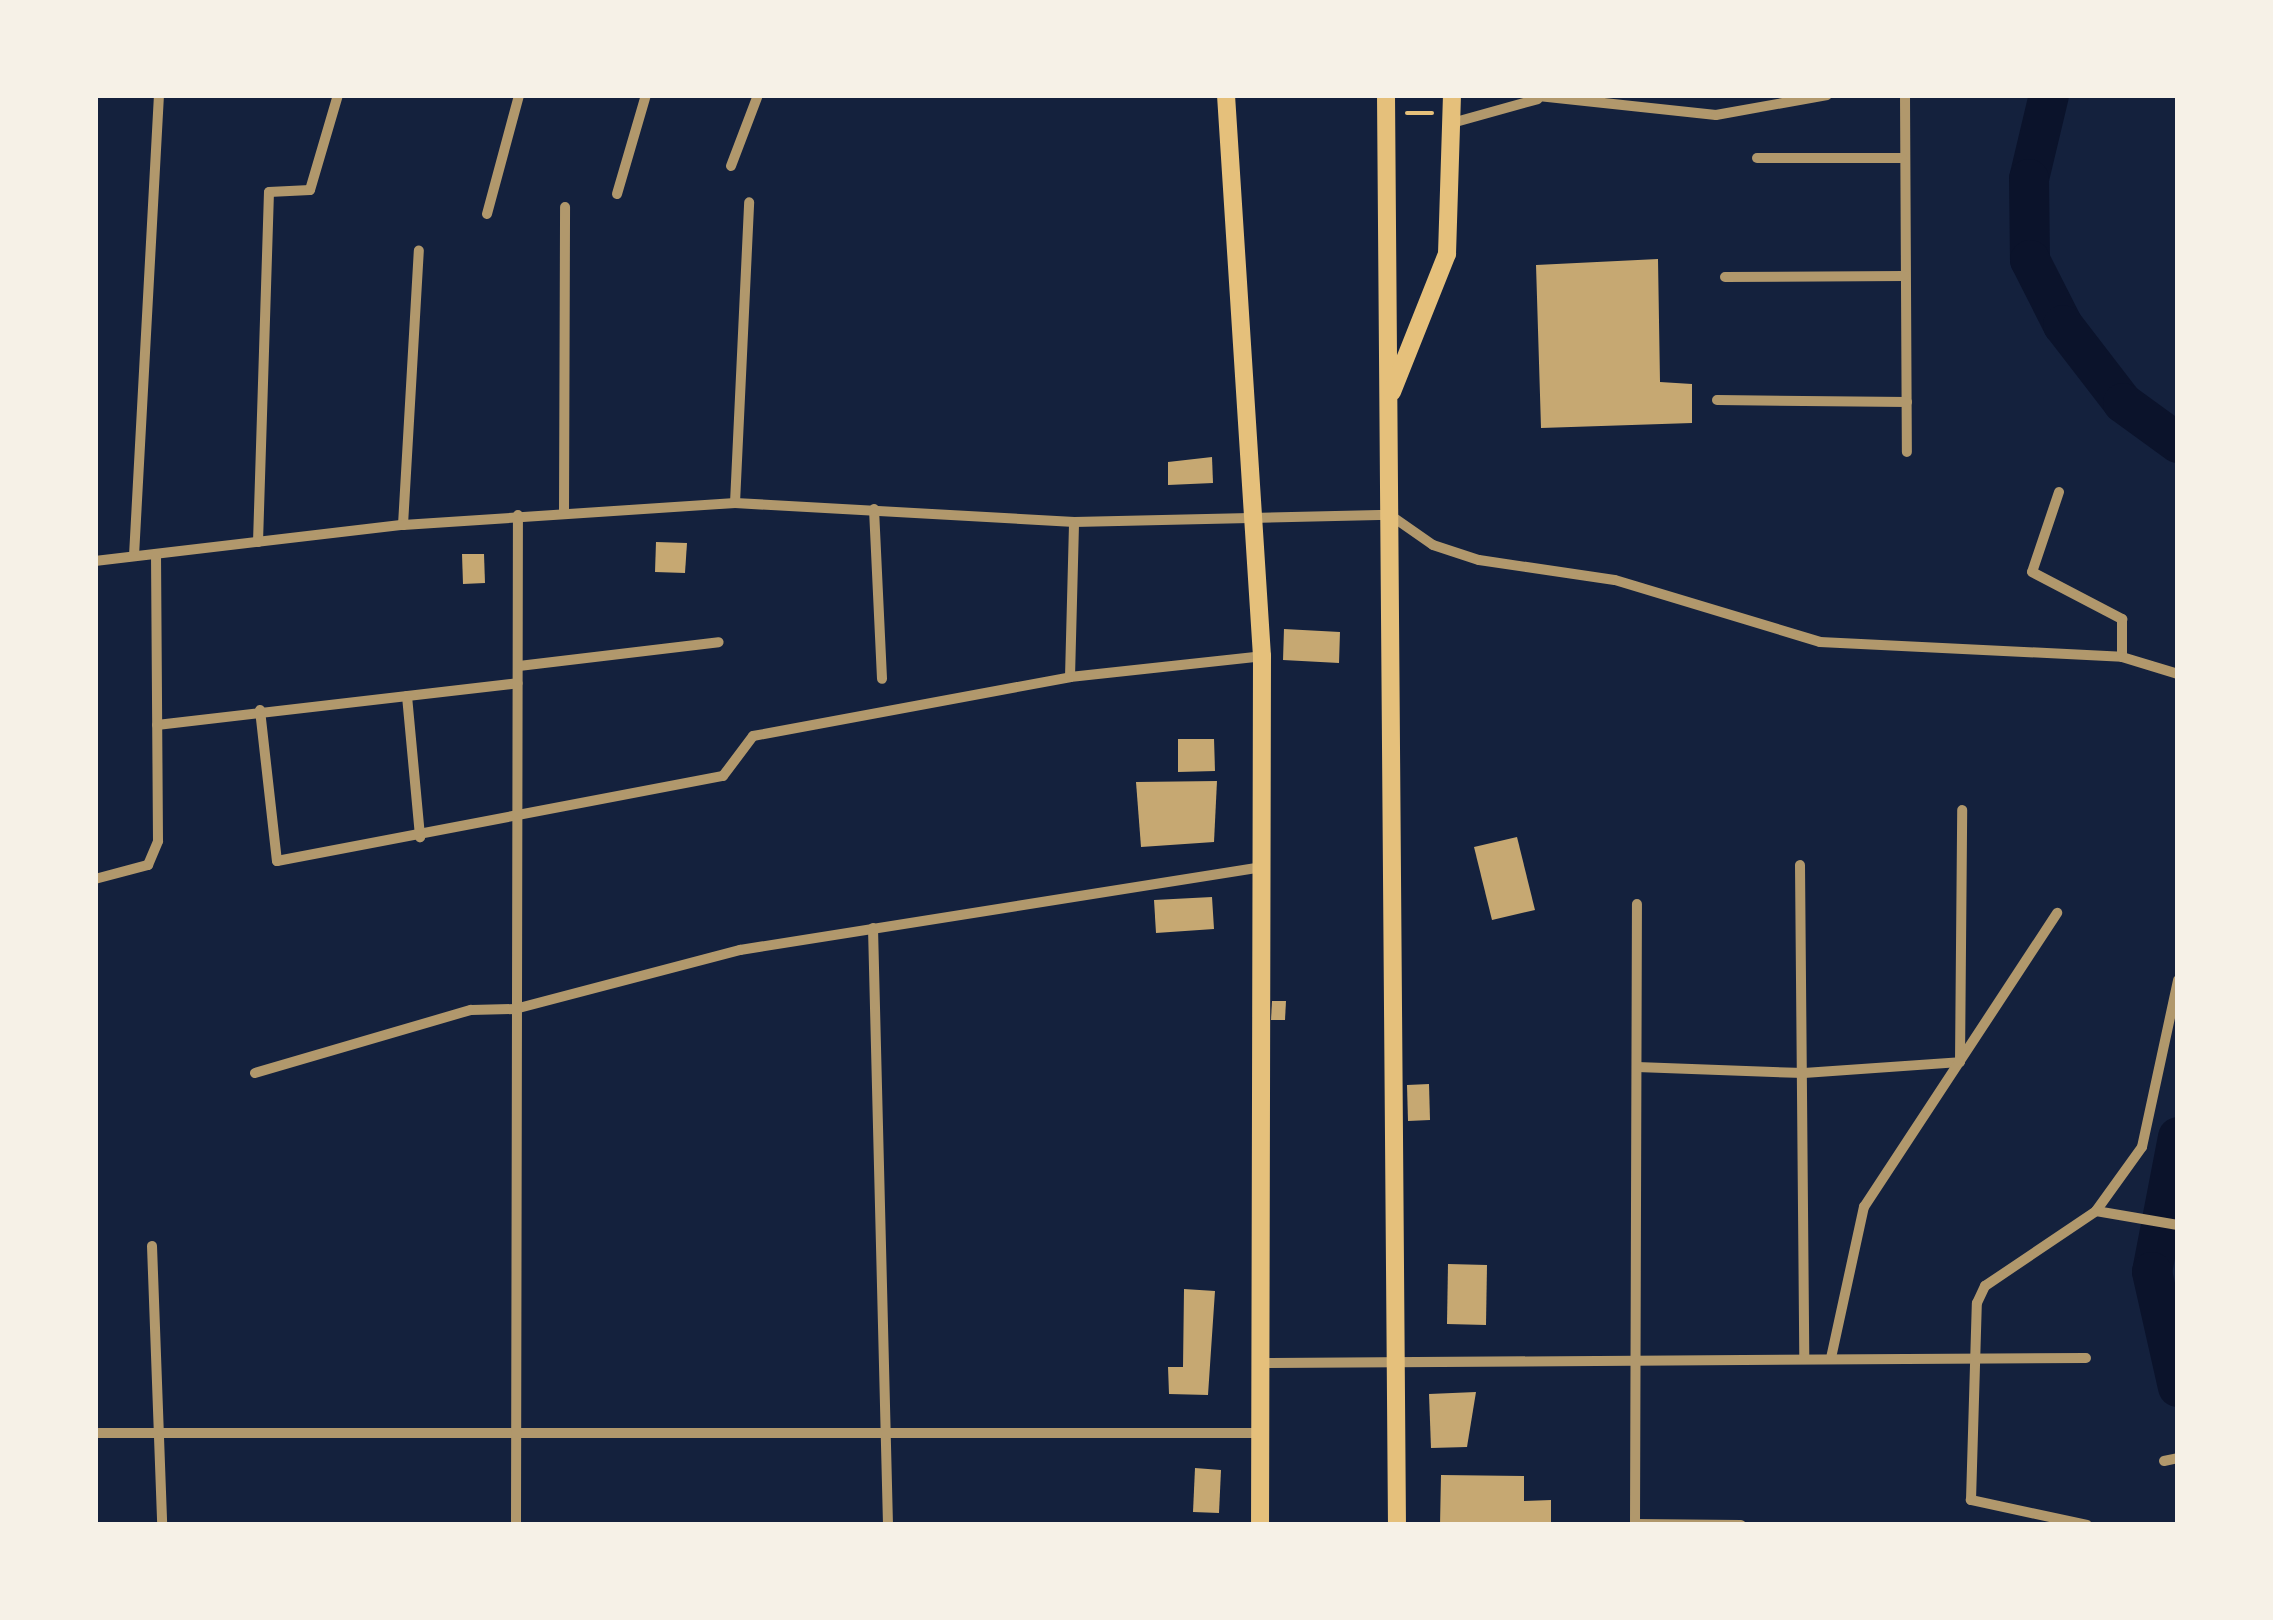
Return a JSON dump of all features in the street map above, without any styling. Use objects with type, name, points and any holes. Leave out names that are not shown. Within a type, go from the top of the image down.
[{"type":"highway","points":[[1226,95],[1258,515],[1262,656],[1260,1525]]},
{"type":"highway","points":[[1386,95],[1396,1525]]},
{"type":"highway","points":[[1390,397],[1447,254],[1448,118],[1452,95]]},
{"type":"street","points":[[134,556],[159,95]]},
{"type":"street","points":[[258,542],[269,192],[310,190],[338,95]]},
{"type":"street","points":[[487,214],[519,95]]},
{"type":"street","points":[[617,194],[646,95]]},
{"type":"street","points":[[731,166],[758,95]]},
{"type":"street","points":[[1448,118],[1534,97],[1716,114],[1827,95]]},
{"type":"street","points":[[1906,95],[1902,158],[1907,452]]},
{"type":"street","points":[[1757,158],[1902,158]]},
{"type":"street","points":[[735,502],[749,202]]},
{"type":"street","points":[[564,510],[566,207]]},
{"type":"street","points":[[403,525],[419,250]]},
{"type":"street","points":[[1725,277],[1904,276]]},
{"type":"street","points":[[1717,400],[1907,402]]},
{"type":"street","points":[[2059,492],[2032,572],[2122,619],[2122,657]]},
{"type":"street","points":[[95,561],[518,514],[735,502],[1074,522],[1390,515],[1434,546],[1478,560],[1615,580],[1820,642],[2122,657],[2178,674]]},
{"type":"street","points":[[874,509],[882,679]]},
{"type":"street","points":[[516,1525],[518,514]]},
{"type":"street","points":[[1070,677],[1074,522]]},
{"type":"street","points":[[95,879],[148,865],[158,841],[156,554]]},
{"type":"street","points":[[520,666],[719,642]]},
{"type":"street","points":[[260,710],[277,861],[516,821],[723,776],[753,736],[1070,677],[1262,656]]},
{"type":"street","points":[[156,725],[518,683]]},
{"type":"street","points":[[407,696],[420,837]]},
{"type":"street","points":[[1960,1062],[1962,810]]},
{"type":"street","points":[[1800,865],[1804,1359]]},
{"type":"street","points":[[256,1073],[471,1010],[516,1009],[740,950],[1262,867]]},
{"type":"street","points":[[1637,904],[1632,1359],[1635,1524],[1741,1525]]},
{"type":"street","points":[[1831,1358],[1864,1207],[2057,913]]},
{"type":"street","points":[[874,928],[888,1525]]},
{"type":"street","points":[[2087,1525],[1970,1500],[1971,1365],[1986,1286],[2096,1210],[2156,1109],[2178,980]]},
{"type":"street","points":[[1637,1067],[1804,1072],[1960,1062]]},
{"type":"street","points":[[2096,1210],[2178,1225]]},
{"type":"street","points":[[152,1246],[162,1525]]},
{"type":"street","points":[[1260,1363],[1831,1358],[1971,1365],[2086,1358]]},
{"type":"street","points":[[95,1434],[888,1428],[1260,1433]]},
{"type":"street","points":[[2164,1460],[2178,1458]]},
{"type":"path","points":[[1398,113],[1448,118]]},
{"type":"building","points":[[1658,259],[1660,382],[1692,384],[1692,423],[1541,428],[1536,265]]},
{"type":"building","points":[[1212,457],[1213,483],[1168,485],[1168,462]]},
{"type":"building","points":[[656,542],[687,543],[685,573],[655,572]]},
{"type":"building","points":[[462,554],[484,554],[485,583],[463,584]]},
{"type":"building","points":[[1284,629],[1340,632],[1339,663],[1283,660]]},
{"type":"building","points":[[1178,739],[1214,739],[1215,771],[1178,772]]},
{"type":"building","points":[[1217,781],[1214,842],[1141,847],[1136,782]]},
{"type":"building","points":[[1517,837],[1535,910],[1492,920],[1474,847]]},
{"type":"building","points":[[1212,897],[1214,929],[1156,933],[1154,900]]},
{"type":"building","points":[[1272,1001],[1286,1001],[1285,1020],[1271,1020]]},
{"type":"building","points":[[1429,1084],[1430,1120],[1408,1121],[1407,1085]]},
{"type":"building","points":[[1448,1264],[1487,1265],[1486,1325],[1447,1324]]},
{"type":"building","points":[[1184,1289],[1215,1291],[1208,1395],[1169,1394],[1168,1367],[1183,1367]]},
{"type":"building","points":[[1476,1392],[1467,1447],[1431,1448],[1429,1394]]},
{"type":"building","points":[[1195,1468],[1221,1470],[1219,1513],[1193,1512]]},
{"type":"building","points":[[1441,1475],[1524,1476],[1524,1501],[1551,1500],[1551,1525],[1440,1525]]},
{"type":"waterway","points":[[2049,95],[2029,179],[2030,260],[2063,325],[2123,403],[2178,443]]},
{"type":"waterway","points":[[2178,1137],[2152,1272],[2178,1387]]}]
